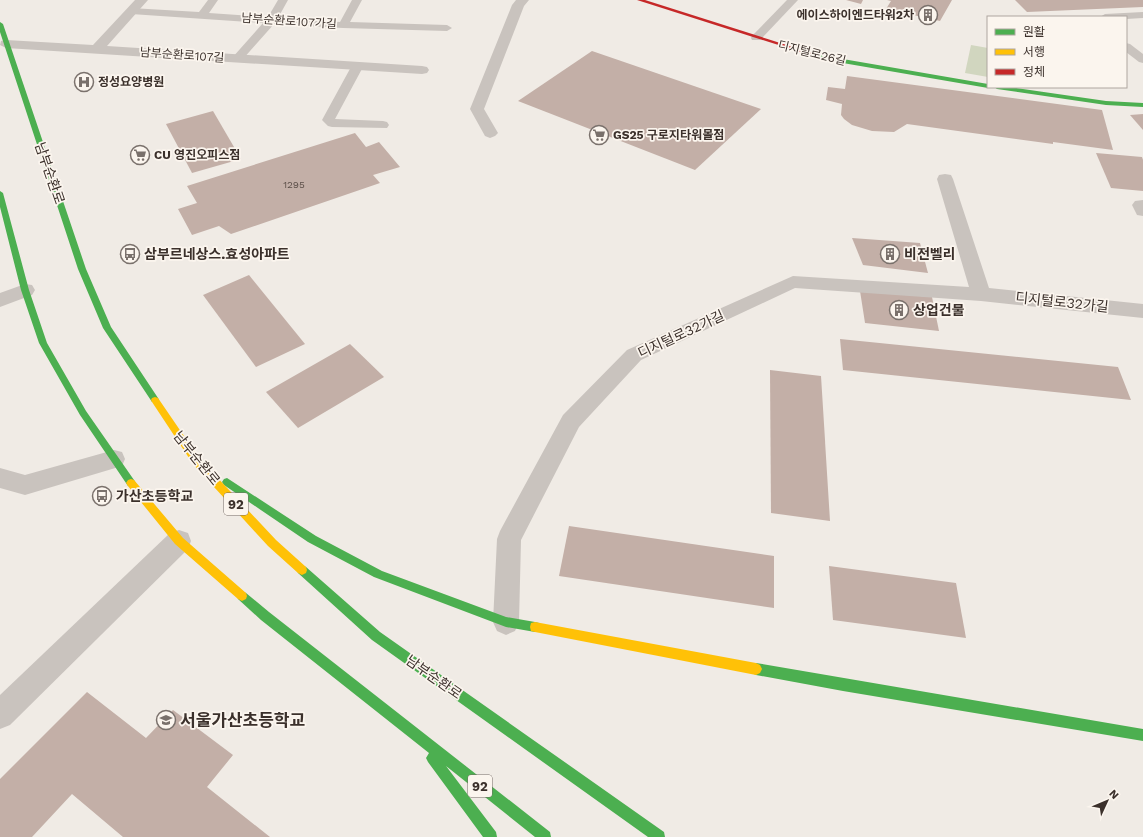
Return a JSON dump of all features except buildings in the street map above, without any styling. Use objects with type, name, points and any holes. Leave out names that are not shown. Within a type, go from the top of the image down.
[{"type":"main road","name":"디지털로26길","points":[[640,0],[796,50],[837,60],[987,86]]},
{"type":"main road","name":"남부순환로","points":[[0,24],[82,269],[106,328],[196,461],[272,543],[376,636],[659,837]]},
{"type":"main road","points":[[1004,88],[1106,103],[1143,104]]},
{"type":"main road","name":"92","points":[[1,203],[25,290],[44,343],[83,413],[132,484],[179,541],[265,616],[545,837]]},
{"type":"main road","points":[[196,461],[312,539],[378,574],[506,622],[843,685],[1143,735]]},
{"type":"main road","points":[[414,735],[491,837]]},
{"type":"street","points":[[97,50],[142,0]]},
{"type":"street","points":[[490,133],[478,109],[518,5],[523,0]]},
{"type":"street","name":"남부순환로107길","points":[[6,44],[422,70]]},
{"type":"street","points":[[945,179],[981,294]]},
{"type":"street","points":[[1143,205],[1141,205],[1143,211]]},
{"type":"street","name":"디지털로32가길","points":[[506,622],[509,539],[571,421],[634,355],[793,282],[981,294],[1143,311]]},
{"type":"street","points":[[0,300],[25,290]]},
{"type":"street","points":[[0,478],[25,485],[114,458]]},
{"type":"street","points":[[0,715],[179,541]]},
{"type":"lane","points":[[202,16],[213,0]]},
{"type":"lane","points":[[238,58],[271,20],[283,0]]},
{"type":"lane","points":[[343,25],[357,0]]},
{"type":"lane","points":[[756,38],[793,0]]},
{"type":"lane","name":"남부순환로107가길","points":[[131,11],[343,25],[447,28]]},
{"type":"lane","points":[[1124,16],[1143,15]]},
{"type":"lane","points":[[1127,47],[1143,60]]},
{"type":"lane","points":[[357,67],[328,120],[332,123],[383,125]]},
{"type":"green space","points":[[971,45],[987,48],[987,77],[965,73]]},
{"type":"traffic: fast","points":[[0,24],[82,269],[107,328],[155,400]]},
{"type":"traffic: fast","points":[[812,54],[837,60],[987,86]]},
{"type":"traffic: fast","points":[[1004,88],[1106,103],[1143,105]]},
{"type":"traffic: fast","points":[[0,193],[25,290],[43,343],[83,413],[131,483]]},
{"type":"traffic: fast","points":[[227,482],[312,539],[378,574],[506,622],[535,627]]},
{"type":"traffic: fast","points":[[302,570],[376,636],[659,837]]},
{"type":"traffic: fast","points":[[242,596],[265,616],[545,837]]},
{"type":"traffic: fast","points":[[756,669],[1143,735]]},
{"type":"traffic: fast","points":[[432,758],[491,837]]},
{"type":"traffic: slow","points":[[155,400],[196,461],[272,543],[302,570]]},
{"type":"traffic: slow","points":[[131,483],[179,541],[242,596]]},
{"type":"traffic: slow","points":[[535,627],[756,669]]},
{"type":"traffic: jam","points":[[640,0],[812,54]]},
{"type":"place","name":"에이스하이엔드타워2차","points":[[928,15]]},
{"type":"place","name":"정성요양병원","points":[[84,82]]},
{"type":"place","name":"GS25 구로지타워몰점","points":[[599,135]]},
{"type":"place","name":"CU 영진오피스점","points":[[140,155]]},
{"type":"place","name":"삼부르네상스.효성아파트","points":[[130,254]]},
{"type":"place","name":"비전벨리","points":[[890,254]]},
{"type":"place","name":"상업건물","points":[[899,310]]},
{"type":"place","name":"가산초등학교","points":[[102,496]]},
{"type":"place","name":"서울가산초등학교","points":[[166,720]]}]
